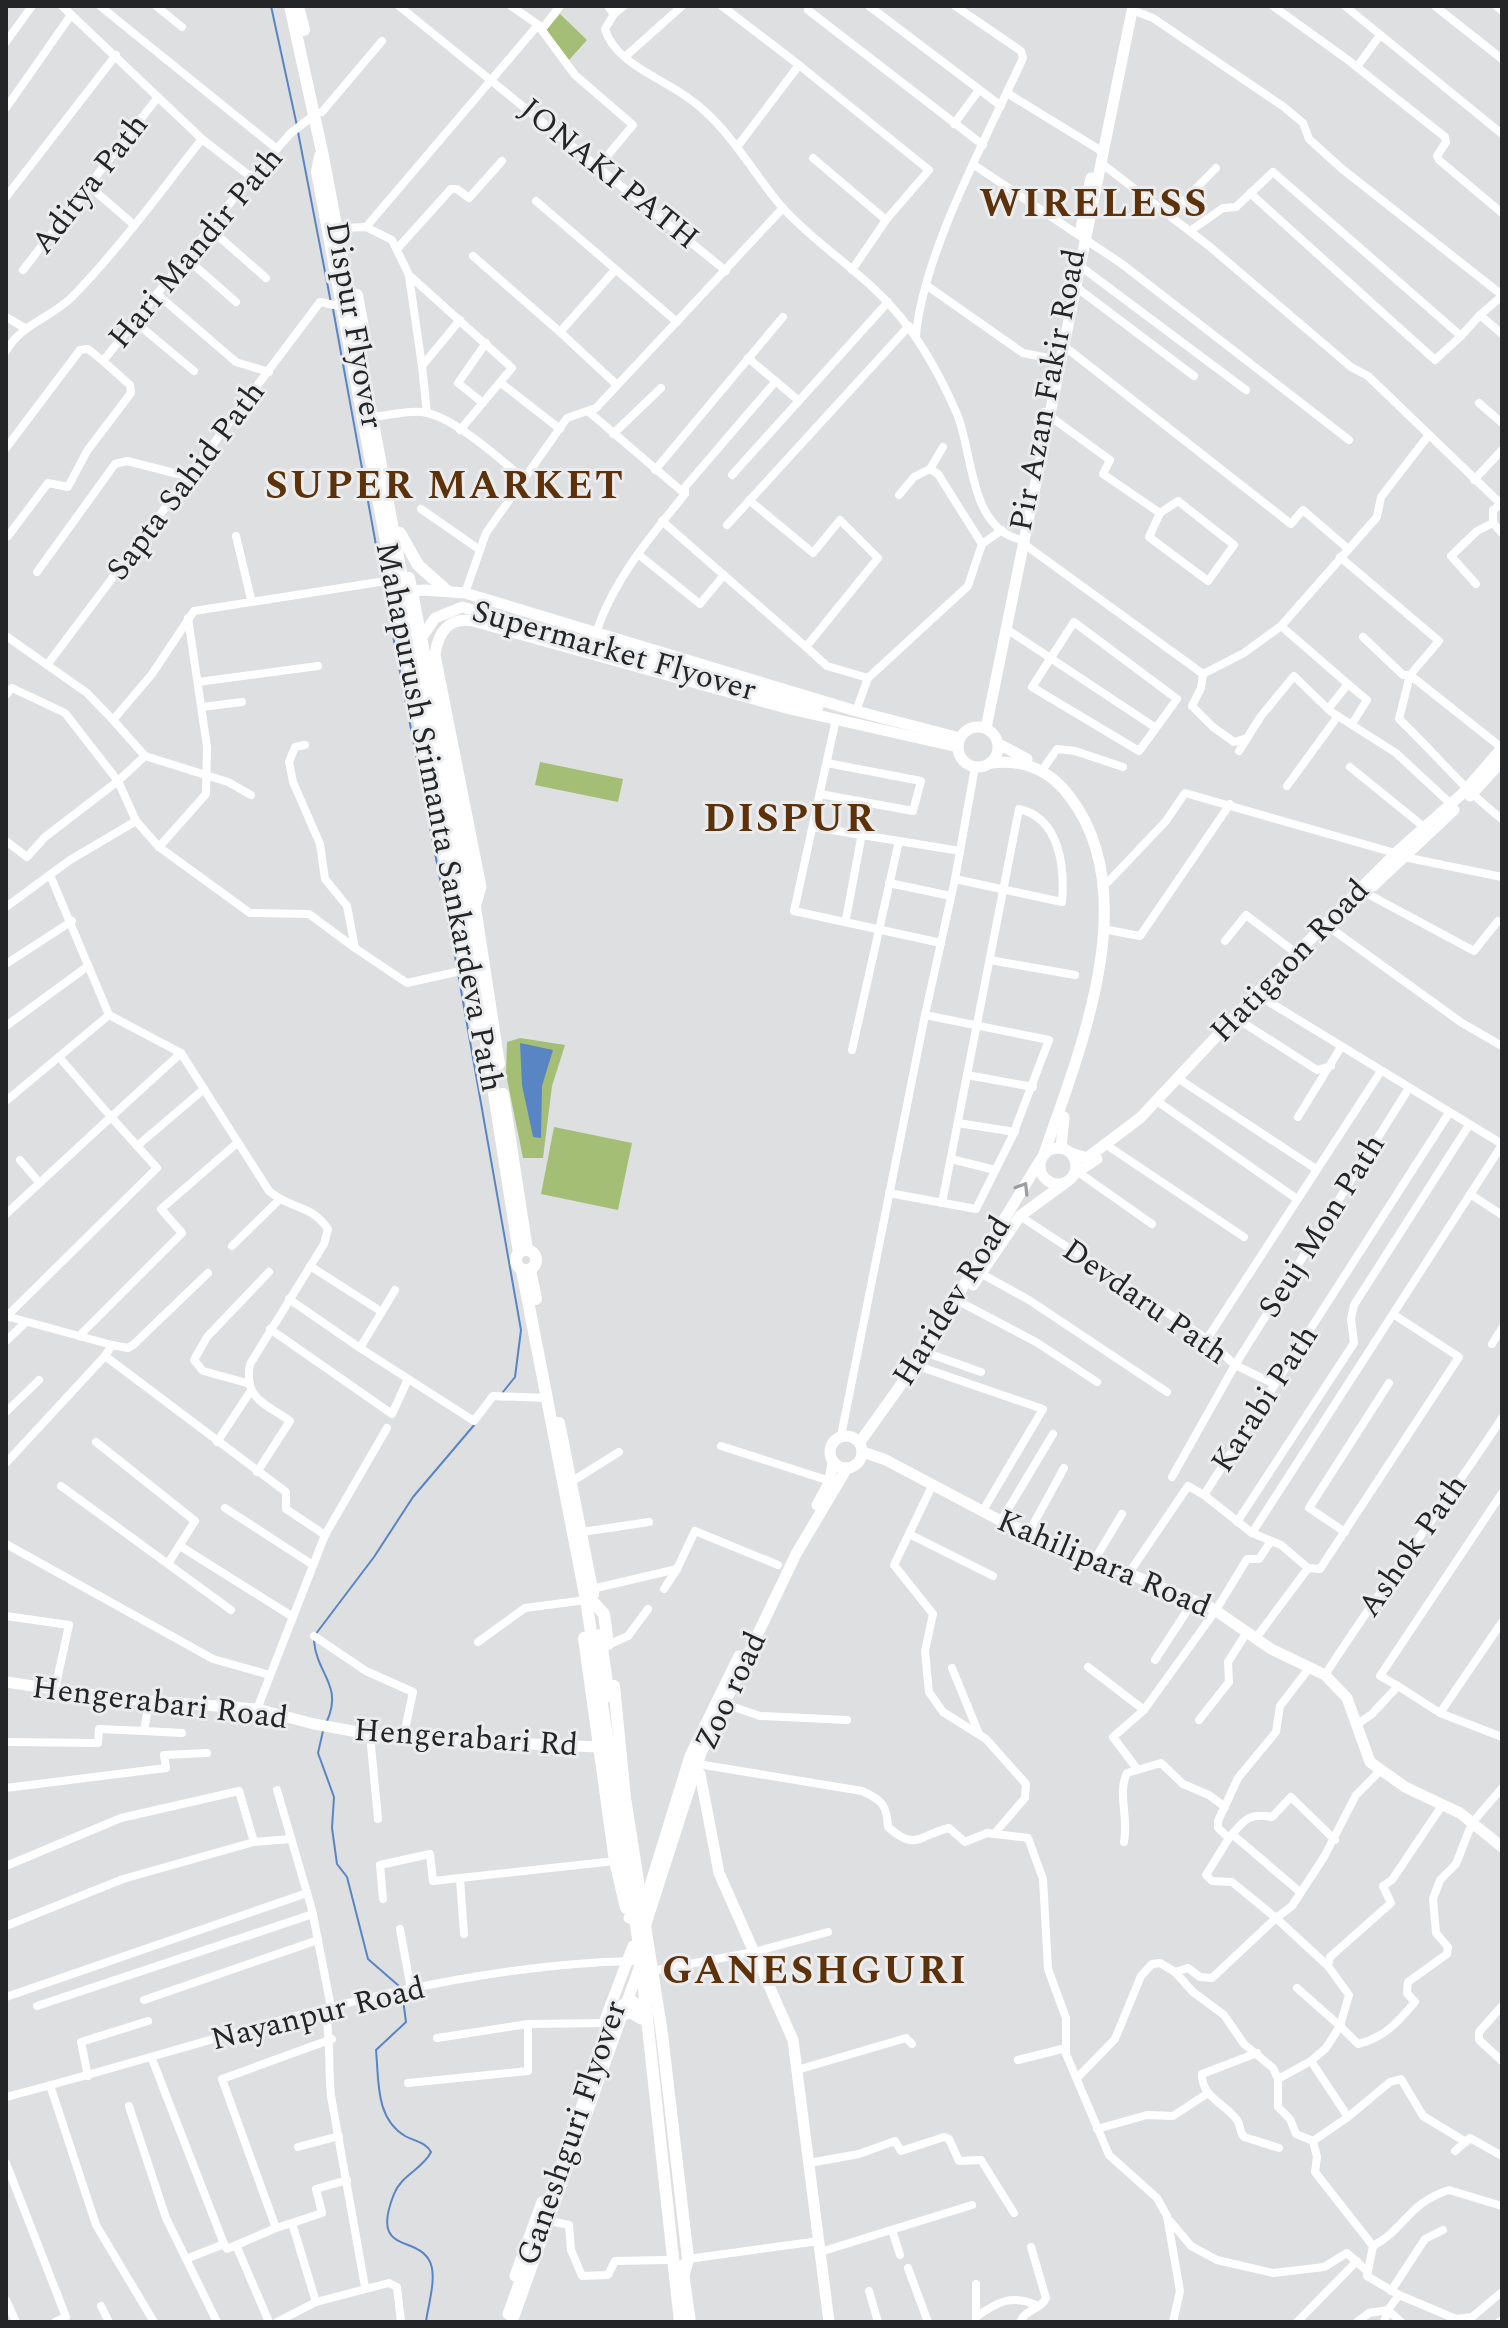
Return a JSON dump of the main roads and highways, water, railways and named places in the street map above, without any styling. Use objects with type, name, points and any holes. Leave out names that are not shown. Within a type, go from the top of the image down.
[{"type":"main road","name":"Mahapurush Srimanta Sankardeva Path","points":[[290,6],[318,114],[322,153],[317,172],[334,306],[380,524],[388,585],[408,668],[460,971],[480,1048],[491,1066],[523,1252]]},
{"type":"main road","name":"Mahapurush Srimanta Sankardeva Path","points":[[298,6],[475,907],[523,1252]]},
{"type":"main road","name":"Pir Azan Fakir Road","points":[[983,727],[1080,235],[1130,7]]},
{"type":"main road","name":"Dispur Flyover","points":[[322,153],[491,1066]]},
{"type":"main road","name":"Pir Azan Fakir Road","points":[[1047,414],[1080,266],[1080,235]]},
{"type":"main road","points":[[380,524],[399,526],[418,565],[446,590]]},
{"type":"main road","points":[[983,727],[1006,629],[1021,542]]},
{"type":"main road","points":[[388,585],[412,591],[465,593],[597,630],[959,743]]},
{"type":"main road","name":"Supermarket Flyover","points":[[415,653],[435,618],[462,607],[816,707],[835,705]]},
{"type":"main road","points":[[475,907],[481,887],[435,655],[444,629],[465,620],[836,719],[959,743]]},
{"type":"main road","points":[[408,668],[418,661],[427,664]]},
{"type":"main road","points":[[442,740],[448,727]]},
{"type":"main road","points":[[983,727],[968,729],[959,743],[963,760],[975,767],[1021,761],[1064,789],[1081,811],[1093,837],[1105,883]]},
{"type":"main road","points":[[983,727],[999,744],[1069,786],[1085,807],[1100,837],[1108,930],[1096,1024],[1061,1124],[1066,1150],[1076,1163],[1076,1173]]},
{"type":"main road","points":[[991,763],[999,744]]},
{"type":"main road","points":[[1469,792],[1502,748]]},
{"type":"main road","points":[[1066,1150],[1043,1156],[1040,1171],[1047,1180],[1065,1183],[1161,1104],[1260,994],[1366,893],[1399,855],[1502,761]]},
{"type":"main road","name":"Hatigaon Road","points":[[1066,1150],[1087,1158],[1140,1118],[1296,953],[1399,855],[1424,827],[1453,806]]},
{"type":"main road","name":"Haridev Road","points":[[862,1447],[919,1366],[1043,1156],[1089,1025],[1101,944],[1105,883]]},
{"type":"main road","name":"Haridev Road","points":[[919,1366],[930,1354],[1020,1216],[1065,1183]]},
{"type":"main road","points":[[523,1252],[536,1257],[526,1270],[546,1398],[591,1603],[650,1969],[678,2260]]},
{"type":"main road","points":[[526,1270],[582,1532],[678,2260]]},
{"type":"main road","points":[[629,1918],[644,1905],[697,1738],[830,1481],[833,1462],[830,1448],[841,1436],[851,1436],[862,1447],[859,1463],[847,1468],[833,1462]]},
{"type":"main road","name":"Kahilipara Road","points":[[862,1447],[1001,1521],[1216,1610],[1252,1635],[1325,1675],[1347,1698],[1370,1762],[1405,1787],[1443,1804],[1502,1847]]},
{"type":"main road","name":"Zoo road","points":[[647,1928],[696,1768],[796,1554],[847,1468]]},
{"type":"main road","points":[[512,2322],[550,2221],[638,1943],[647,1928],[625,1798],[604,1614],[591,1603]]},
{"type":"main road","points":[[591,1603],[581,1608],[615,1861],[629,1918],[652,1971],[661,2026],[678,2260]]},
{"type":"main road","name":"Hengerabari Road","points":[[6,1682],[149,1702],[257,1709],[334,1728]]},
{"type":"main road","name":"Hengerabari Rd","points":[[334,1728],[403,1739],[598,1747]]},
{"type":"main road","points":[[696,1768],[700,1774],[719,1873],[793,2040],[829,2322]]},
{"type":"main road","points":[[639,1873],[645,1878],[653,1877]]},
{"type":"main road","name":"Ganeshguri Flyover","points":[[505,2322],[618,2013],[638,1943]]},
{"type":"main road","points":[[633,1963],[644,2020],[680,2276],[690,2322]]},
{"type":"main road","points":[[498,2322],[604,2023],[633,1963]]},
{"type":"main road","points":[[618,2013],[630,2000],[644,2020],[661,2026]]},
{"type":"main road","points":[[680,2276],[680,2322]]},
{"type":"water","points":[[520,1043],[553,1050],[542,1086],[541,1138],[533,1137],[522,1085]]},
{"type":"waterway","points":[[271,6],[297,126]]},
{"type":"waterway","points":[[298,132],[331,303]]},
{"type":"waterway","points":[[333,309],[382,578]]},
{"type":"waterway","points":[[383,584],[457,967]]},
{"type":"waterway","points":[[458,973],[521,1330],[515,1377],[503,1392]]},
{"type":"waterway","points":[[315,1635],[374,1557],[413,1497],[475,1424]]},
{"type":"waterway","points":[[314,1641],[331,1689],[331,1709],[327,1721]]},
{"type":"waterway","points":[[323,1731],[318,1753],[334,1797],[332,1828],[337,1864],[347,1877],[368,1959],[399,1986]]},
{"type":"waterway","points":[[402,1992],[406,2022],[376,2050],[380,2098],[395,2128],[431,2152],[397,2187],[387,2226],[391,2235],[422,2252],[432,2266],[433,2282],[426,2322]]},
{"type":"district","name":"WIRELESS","points":[[1094,204]]},
{"type":"district","name":"SUPER MARKET","points":[[445,486]]},
{"type":"district","name":"DISPUR","points":[[790,819]]},
{"type":"district","name":"GANESHGURI","points":[[815,1971]]}]
